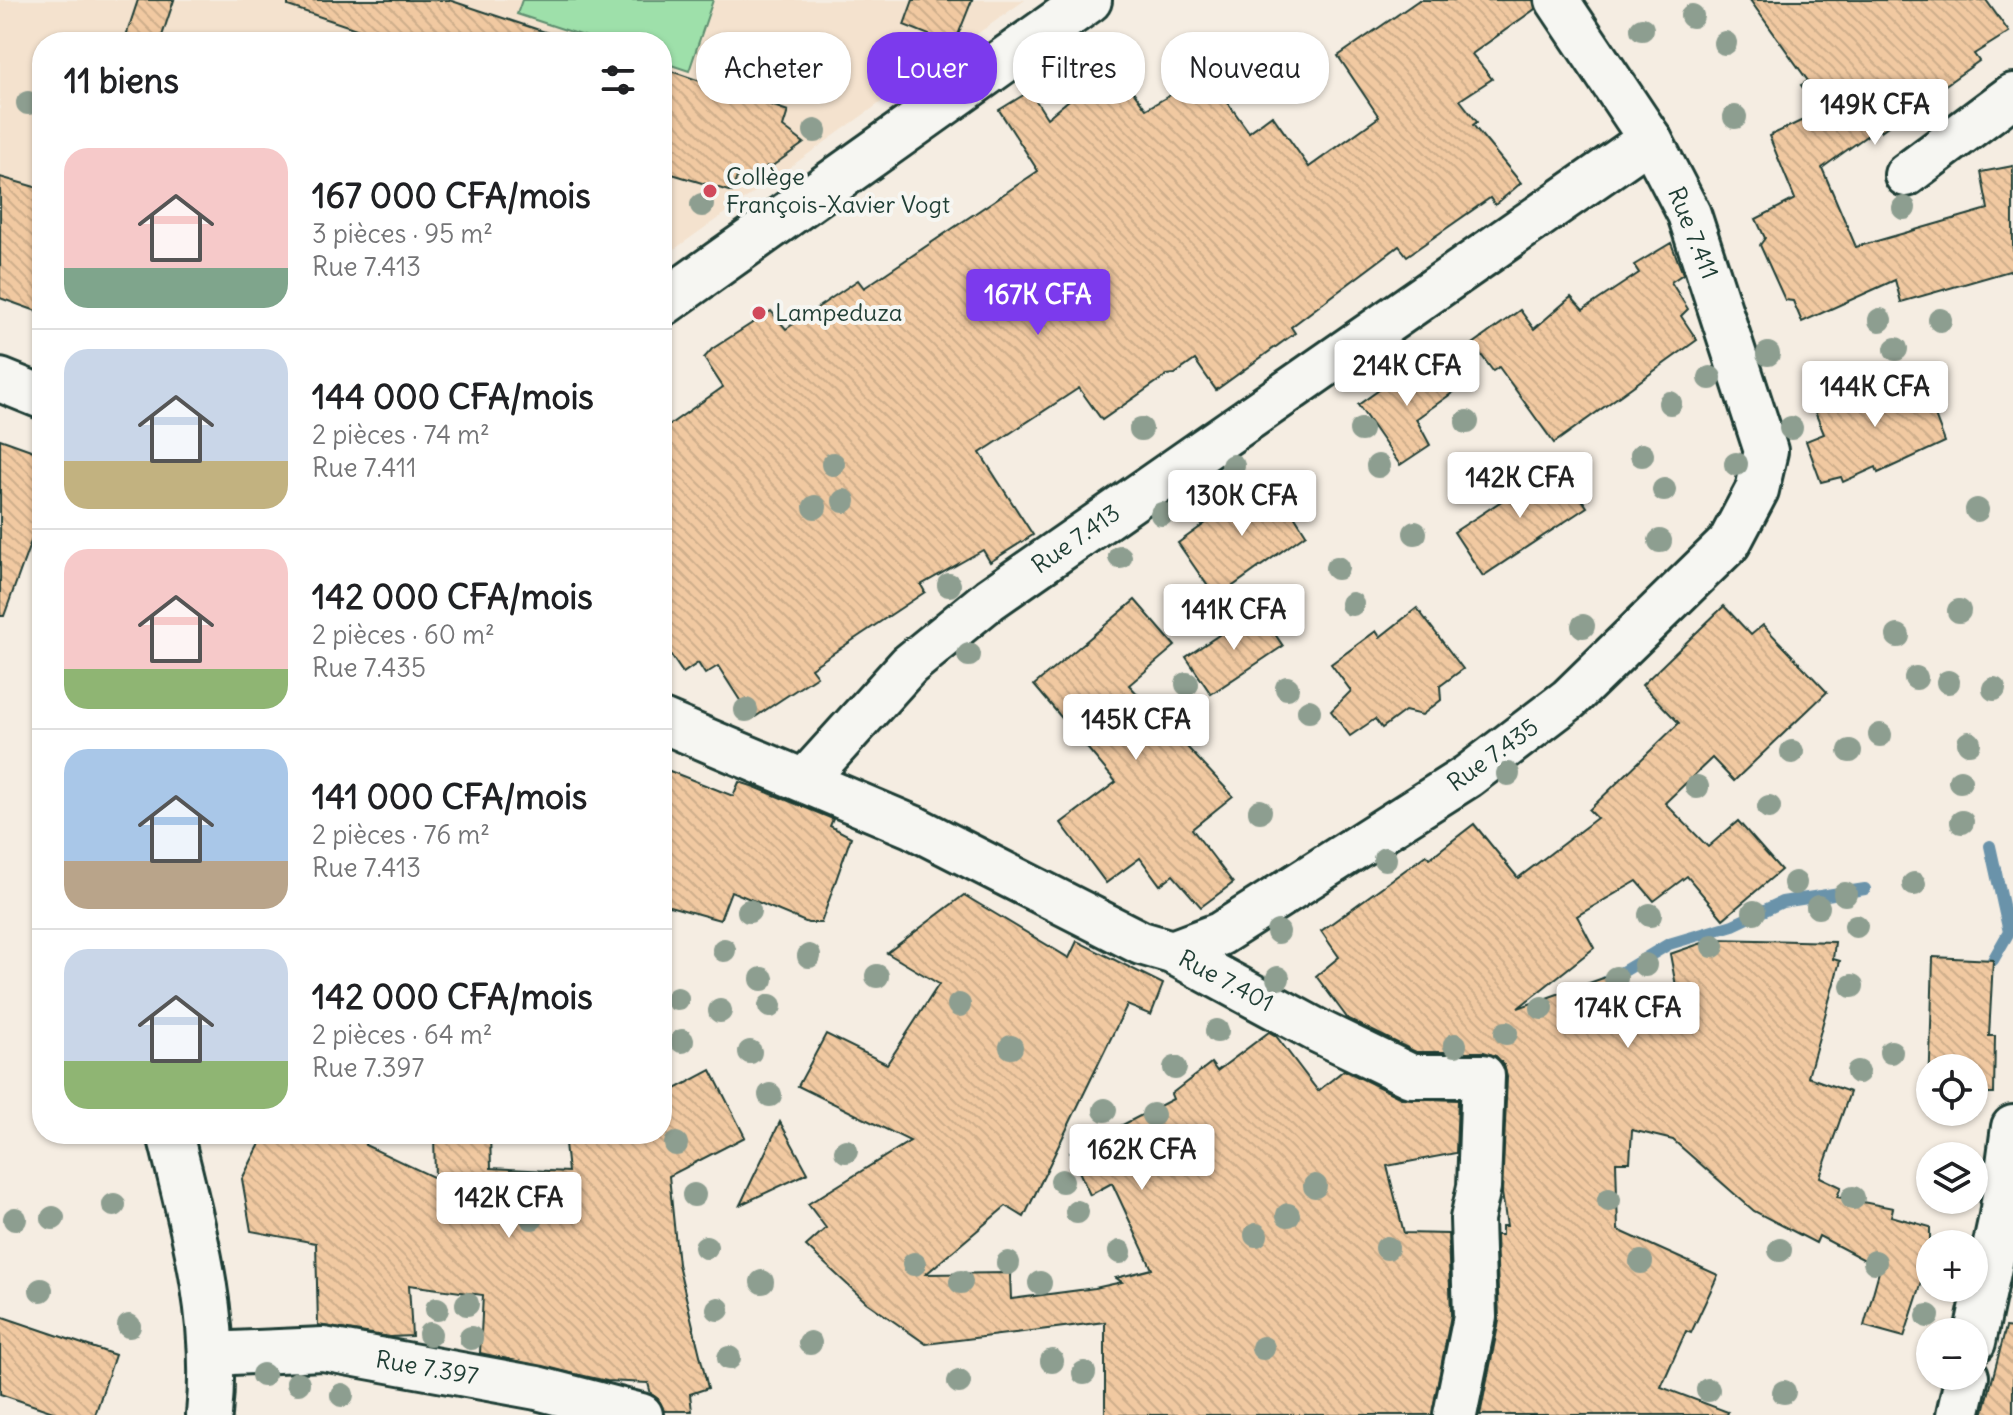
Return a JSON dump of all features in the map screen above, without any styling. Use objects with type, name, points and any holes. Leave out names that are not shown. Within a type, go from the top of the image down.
[{"type":"main road","points":[[672,297],[1089,0]]},
{"type":"main road","points":[[172,1144],[208,1306],[209,1415]]},
{"type":"street","name":"Rue 7.411","points":[[1557,0],[1650,139],[1689,214],[1766,451],[1757,490]]},
{"type":"street","points":[[1906,175],[2013,95]]},
{"type":"street","name":"Rue 7.413","points":[[805,780],[909,665],[990,599],[1650,139]]},
{"type":"street","points":[[0,380],[32,393]]},
{"type":"street","name":"Rue 7.435","points":[[1172,952],[1220,934],[1468,776],[1569,699],[1729,543],[1757,490]]},
{"type":"street","name":"Rue 7.401","points":[[672,725],[913,827],[1141,943],[1172,952],[1318,1031],[1411,1076],[1483,1076],[1479,1187],[1472,1219],[1475,1317],[1455,1415]]},
{"type":"street","points":[[1979,1318],[2001,1216],[2013,1127]]},
{"type":"street","name":"Rue 7.397","points":[[210,1354],[323,1349],[537,1388],[641,1415]]},
{"type":"street","points":[[1958,1415],[1964,1390]]},
{"type":"shaded area","name":"Collège François-Xavier Vogt","points":[[0,0],[1025,0],[980,32],[867,32],[867,104],[879,104],[672,251],[672,32],[32,32],[32,310],[27,308],[28,265],[0,255]]},
{"type":"green space","points":[[522,0],[713,0],[702,32],[696,32],[696,50],[689,71],[672,65],[672,32],[572,32],[517,14]]},
{"type":"building","points":[[138,0],[174,0],[163,32],[127,32]]},
{"type":"building","points":[[288,0],[449,0],[545,32],[365,32],[288,6]]},
{"type":"building","points":[[913,0],[972,0],[959,32],[922,32],[904,25]]},
{"type":"building","points":[[1419,0],[1533,0],[1535,9],[1472,54],[1492,79],[1460,100],[1477,122],[1473,125],[1521,183],[1495,205],[1490,198],[1407,256],[1399,246],[1291,327],[1295,333],[1216,390],[1195,360],[1175,374],[1167,375],[1102,420],[1079,388],[980,453],[1033,535],[990,562],[983,550],[921,585],[925,592],[811,668],[817,676],[752,719],[718,666],[705,674],[698,663],[683,673],[672,657],[672,423],[723,387],[704,358],[712,349],[771,311],[786,329],[858,280],[864,288],[1038,171],[999,110],[1013,101],[1013,104],[1038,104],[1047,118],[1064,104],[1142,104],[1146,109],[1161,100],[1161,104],[1229,104],[1249,132],[1272,115],[1309,167],[1379,117],[1338,56]]},
{"type":"building","points":[[1750,0],[1986,0],[2009,32],[1974,54],[1979,61],[1881,131],[1879,127],[1822,168],[1856,247],[1988,209],[1981,172],[2013,166],[2013,270],[1901,302],[1895,280],[1802,322],[1793,301],[1785,300],[1760,245],[1765,238],[1756,219],[1795,199],[1769,136],[1820,112],[1801,85],[1808,81]]},
{"type":"building","points":[[672,71],[696,80],[696,104],[767,104],[788,111],[783,127],[804,143],[771,167],[767,166],[752,182],[737,177],[732,192],[672,174]]},
{"type":"building","points":[[0,177],[32,186],[32,309],[0,298]]},
{"type":"building","points":[[1671,243],[1683,274],[1671,282],[1688,309],[1681,316],[1697,340],[1554,443],[1499,367],[1493,371],[1473,344],[1520,310],[1534,329],[1571,297],[1583,310],[1639,273],[1634,265]]},
{"type":"building","points":[[1430,354],[1455,391],[1416,419],[1430,445],[1400,465],[1358,405]]},
{"type":"building","points":[[1918,371],[1945,442],[1878,473],[1876,467],[1843,482],[1841,477],[1821,482],[1806,441],[1824,434],[1815,412],[1849,399],[1847,391],[1879,376],[1882,385]]},
{"type":"building","points":[[0,439],[32,450],[32,539],[4,616],[0,616]]},
{"type":"building","points":[[1558,464],[1587,507],[1483,576],[1454,532]]},
{"type":"building","points":[[1270,477],[1306,534],[1216,598],[1178,543]]},
{"type":"building","points":[[1135,600],[1175,646],[1129,685],[1233,796],[1192,829],[1233,883],[1201,907],[1173,875],[1160,885],[1140,858],[1106,883],[1061,823],[1116,782],[1034,685]]},
{"type":"building","points":[[1724,606],[1751,635],[1763,625],[1827,692],[1734,781],[1712,758],[1665,803],[1708,847],[1738,821],[1781,870],[1723,919],[1687,876],[1654,901],[1637,881],[1577,916],[1594,948],[1518,1008],[1609,976],[1621,998],[1676,986],[1670,954],[1714,939],[1835,942],[1833,959],[1840,961],[1808,1077],[1850,1092],[1820,1177],[1841,1187],[1837,1197],[1893,1208],[1891,1216],[1930,1227],[1930,1230],[1916,1230],[1916,1300],[1904,1337],[1864,1326],[1880,1268],[1819,1236],[1816,1243],[1754,1211],[1673,1140],[1632,1130],[1630,1162],[1616,1162],[1618,1230],[1718,1275],[1691,1333],[1686,1331],[1661,1387],[1728,1412],[1727,1415],[1480,1415],[1499,1321],[1496,1235],[1502,1235],[1502,1226],[1507,1226],[1502,1193],[1507,1077],[1504,1065],[1496,1056],[1484,1052],[1416,1052],[1348,1019],[1316,976],[1339,957],[1321,931],[1426,855],[1430,858],[1474,824],[1518,878],[1597,818],[1589,810],[1679,723],[1642,685]]},
{"type":"building","points":[[1417,608],[1463,669],[1440,686],[1441,700],[1422,715],[1405,711],[1382,728],[1375,719],[1350,736],[1331,711],[1351,691],[1331,664],[1376,631],[1380,637]]},
{"type":"building","points":[[1258,609],[1283,646],[1211,694],[1186,657]]},
{"type":"building","points":[[672,772],[733,796],[739,782],[752,786],[833,819],[830,826],[851,837],[821,923],[808,923],[731,891],[720,920],[672,907]]},
{"type":"building","points":[[964,895],[1069,958],[1077,941],[1163,984],[1151,1015],[1127,1005],[1024,1217],[1006,1206],[926,1274],[1010,1273],[1011,1299],[1095,1288],[1122,1282],[1116,1278],[1152,1269],[1112,1183],[1090,1195],[1070,1152],[1173,1099],[1171,1094],[1211,1063],[1217,1071],[1269,1032],[1276,1036],[1318,1091],[1344,1070],[1401,1098],[1458,1100],[1456,1153],[1387,1166],[1404,1233],[1448,1234],[1451,1315],[1432,1415],[1105,1415],[1105,1322],[926,1344],[866,1302],[806,1246],[826,1228],[808,1204],[910,1141],[798,1086],[826,1034],[887,1064],[939,984],[887,953]]},
{"type":"building","points":[[1933,957],[1993,960],[1989,1036],[1995,1036],[1994,1094],[1988,1094],[1988,1054],[1930,1054]]},
{"type":"building","points":[[711,1070],[745,1137],[669,1176],[678,1264],[708,1388],[690,1394],[692,1411],[664,1411],[658,1399],[651,1394],[648,1383],[607,1381],[480,1353],[483,1295],[409,1285],[412,1336],[390,1337],[318,1325],[316,1243],[251,1231],[242,1179],[260,1144],[365,1144],[435,1178],[434,1144],[490,1144],[491,1168],[568,1172],[565,1144],[672,1144],[672,1091]]},
{"type":"building","points":[[780,1122],[808,1173],[740,1205]]},
{"type":"building","points":[[0,1316],[115,1355],[95,1415],[62,1415],[0,1394]]},
{"type":"building","points":[[2006,1327],[2013,1328],[2013,1415],[1983,1415]]},
{"type":"waterway","points":[[1990,846],[2009,932],[1993,960]]},
{"type":"waterway","points":[[1599,986],[1669,944],[1733,925],[1782,902],[1865,889]]},
{"type":"place","name":"Collège François-Xavier Vogt","points":[[710,191]]},
{"type":"place","name":"Lampeduza","points":[[759,313]]}]
